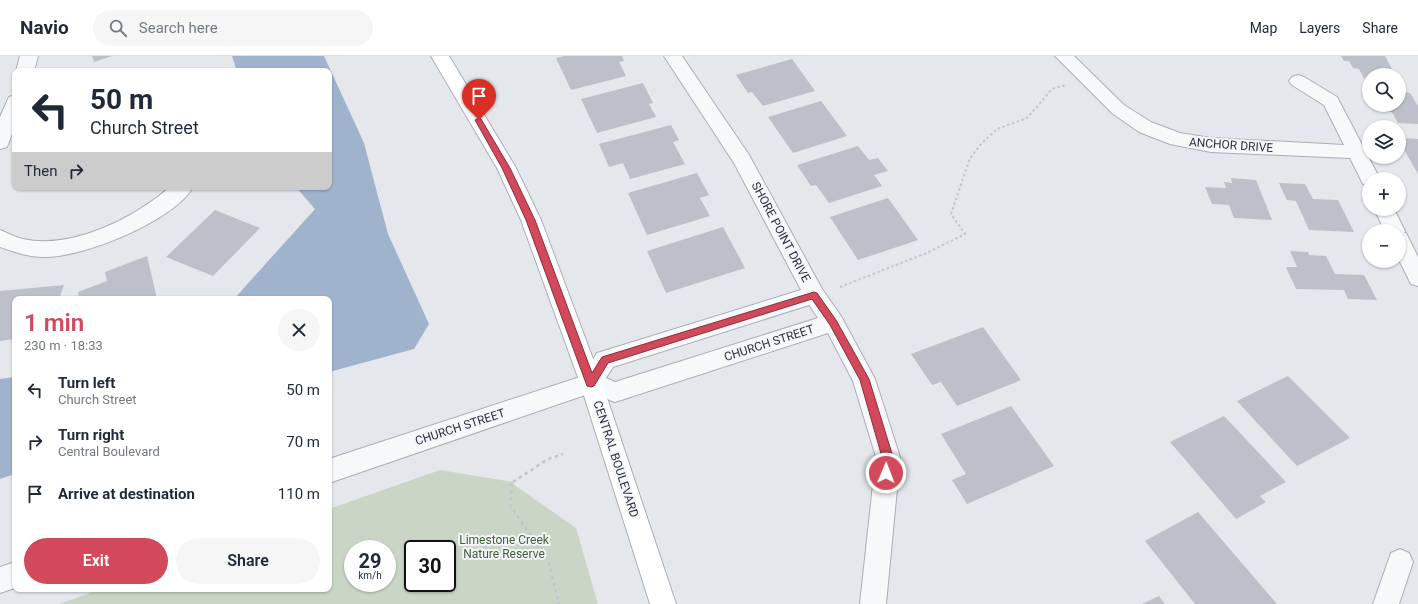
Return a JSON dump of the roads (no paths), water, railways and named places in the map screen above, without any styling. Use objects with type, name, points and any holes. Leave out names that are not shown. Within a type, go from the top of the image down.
[{"type":"street","points":[[26,68],[29,56]]},
{"type":"street","name":"CENTRAL BOULEVARD","points":[[440,56],[506,168],[531,220],[591,383],[663,604]]},
{"type":"street","name":"SHORE POINT DRIVE","points":[[673,56],[742,160],[814,295],[833,322],[864,379],[888,457],[873,604]]},
{"type":"street","name":"ANCHOR DRIVE","points":[[1064,56],[1118,109],[1145,127],[1172,138],[1211,145],[1356,152]]},
{"type":"street","points":[[1298,82],[1331,101],[1366,172]]},
{"type":"street","points":[[0,142],[12,108]]},
{"type":"street","points":[[0,238],[18,246],[33,248],[64,246],[88,241],[138,221],[161,206],[180,190]]},
{"type":"street","points":[[1406,253],[1418,278]]},
{"type":"street","points":[[591,383],[605,360],[814,295]]},
{"type":"street","name":"CHURCH STREET","points":[[332,470],[591,383],[616,392],[833,322]]},
{"type":"street","points":[[1386,604],[1400,562]]},
{"type":"street","points":[[0,580],[12,576]]},
{"type":"water","points":[[232,56],[324,56],[330,68],[236,68]]},
{"type":"water","points":[[332,73],[364,143],[388,234],[429,324],[414,349],[332,371],[332,296],[237,296],[315,209],[299,190],[332,190]]},
{"type":"water","points":[[12,377],[12,475],[0,479],[0,379]]},
{"type":"park label","name":"Limestone Creek Nature Reserve","points":[[504,547]]}]
